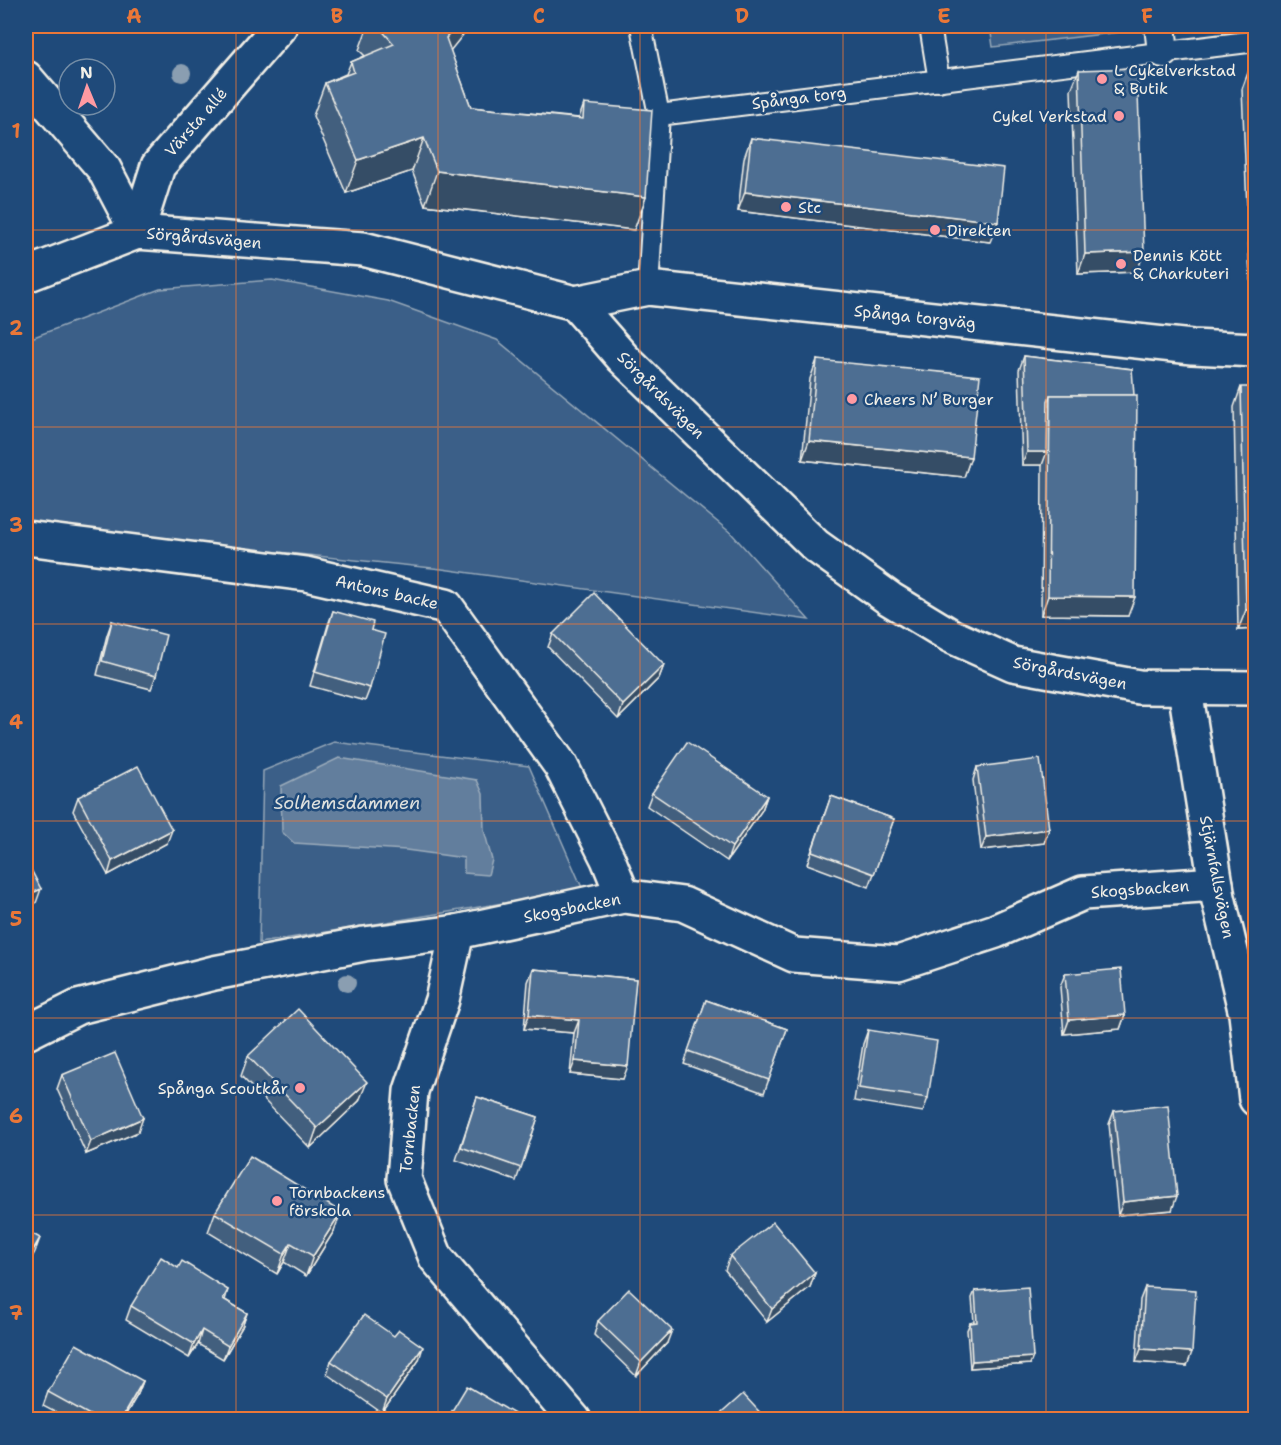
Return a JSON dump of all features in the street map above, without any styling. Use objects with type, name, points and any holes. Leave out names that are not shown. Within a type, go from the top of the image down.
[{"type":"street","name":"Värsta allé","points":[[137,232],[158,166],[280,26]]},
{"type":"street","points":[[26,78],[104,169],[137,232]]},
{"type":"street","name":"Sörgårdsvägen","points":[[26,275],[137,232],[363,249],[575,303],[623,358],[816,546],[890,600],[951,636],[1013,664],[1139,687],[1256,688]]},
{"type":"street","name":"Spånga torgväg","points":[[575,303],[648,288],[1192,347],[1256,350]]},
{"type":"street","name":"Antons backe","points":[[26,538],[306,573],[446,606],[561,766],[608,859],[623,896]]},
{"type":"street","name":"Stjärnfallsvägen","points":[[1185,689],[1216,884],[1246,1014],[1256,1099]]},
{"type":"street","name":"Skogsbacken","points":[[26,1033],[78,1008],[214,973],[364,944],[457,932],[623,896],[683,904],[794,955],[898,963],[996,931],[1083,893],[1216,884]]},
{"type":"street","name":"Tornbacken","points":[[457,932],[442,1000],[411,1090],[404,1179],[436,1258],[574,1419]]},
{"type":"lane","points":[[641,26],[659,115],[648,288]]},
{"type":"lane","points":[[930,26],[939,81]]},
{"type":"lane","name":"Spånga torg","points":[[659,115],[939,81],[1161,39],[1256,41]]},
{"type":"shaded area","points":[[990,26],[1129,26],[1129,31],[993,47]]},
{"type":"shaded area","points":[[272,280],[388,301],[497,340],[732,534],[809,620],[442,569],[26,526],[26,340],[160,289]]},
{"type":"shaded area","points":[[334,742],[529,766],[583,890],[259,943],[263,771]]},
{"type":"water","name":"Solhemsdammen","points":[[339,758],[477,780],[483,794],[484,830],[492,860],[488,875],[464,873],[464,858],[406,850],[294,843],[282,832],[281,786]]},
{"type":"building","points":[[378,26],[456,26],[446,38],[471,107],[583,119],[584,104],[652,110],[646,197],[437,171],[424,138],[358,160],[325,83],[354,72],[351,62],[394,44]]},
{"type":"building","points":[[1137,68],[1144,252],[1085,254],[1079,70]]},
{"type":"building","points":[[1249,70],[1256,70],[1256,225]]},
{"type":"building","points":[[751,138],[1004,168],[998,222],[745,192]]},
{"type":"building","points":[[1024,356],[1132,369],[1134,395],[1050,395],[1047,452],[1027,452]]},
{"type":"building","points":[[817,360],[980,376],[971,457],[809,441]]},
{"type":"building","points":[[1241,387],[1256,387],[1256,610],[1246,610]]},
{"type":"building","points":[[1050,395],[1137,395],[1135,597],[1048,596]]},
{"type":"building","points":[[594,593],[664,665],[623,705],[553,634]]},
{"type":"building","points":[[333,611],[373,622],[371,630],[385,634],[370,688],[315,672]]},
{"type":"building","points":[[112,621],[166,635],[156,676],[102,661]]},
{"type":"building","points":[[687,742],[767,796],[732,847],[652,793]]},
{"type":"building","points":[[1040,759],[1049,829],[986,837],[977,767]]},
{"type":"building","points":[[138,766],[172,830],[112,861],[78,797]]},
{"type":"building","points":[[831,796],[894,819],[874,874],[812,851]]},
{"type":"building","points":[[26,860],[41,889],[26,896]]},
{"type":"building","points":[[533,969],[636,979],[628,1066],[575,1061],[579,1020],[529,1015]]},
{"type":"building","points":[[1121,969],[1125,1015],[1069,1020],[1065,974]]},
{"type":"building","points":[[706,1000],[787,1029],[769,1080],[688,1051]]},
{"type":"building","name":"Spånga Scoutkår","points":[[298,1009],[367,1082],[317,1128],[248,1056]]},
{"type":"building","points":[[868,1030],[937,1041],[928,1098],[859,1088]]},
{"type":"building","points":[[115,1053],[143,1118],[91,1141],[62,1075]]},
{"type":"building","points":[[477,1097],[538,1117],[521,1168],[461,1147]]},
{"type":"building","points":[[1168,1105],[1177,1196],[1123,1202],[1114,1111]]},
{"type":"building","points":[[250,1156],[341,1212],[313,1256],[291,1243],[284,1254],[215,1213]]},
{"type":"building","points":[[773,1222],[815,1273],[772,1309],[730,1256]]},
{"type":"building","points":[[26,1230],[40,1238],[26,1262]]},
{"type":"building","points":[[161,1257],[178,1268],[182,1261],[228,1290],[223,1299],[247,1313],[228,1346],[202,1330],[194,1344],[131,1306]]},
{"type":"building","points":[[1028,1287],[1033,1357],[972,1361],[970,1323],[977,1322],[975,1291]]},
{"type":"building","points":[[1145,1287],[1196,1290],[1192,1352],[1141,1349]]},
{"type":"building","points":[[629,1289],[672,1330],[641,1362],[598,1321]]},
{"type":"building","points":[[364,1315],[394,1336],[399,1330],[423,1347],[387,1399],[331,1361]]},
{"type":"building","points":[[76,1344],[143,1381],[121,1419],[97,1419],[48,1392]]},
{"type":"building","points":[[467,1386],[518,1416],[516,1419],[447,1419]]},
{"type":"building","points":[[743,1394],[766,1419],[715,1419]]},
{"type":"place","name":"L Cykelverkstad & Butik","points":[[1102,79]]},
{"type":"place","name":"Cykel Verkstad","points":[[1119,116]]},
{"type":"place","name":"Stc","points":[[786,207]]},
{"type":"place","name":"Direkten","points":[[935,230]]},
{"type":"place","name":"Dennis Kött & Charkuteri","points":[[1121,264]]},
{"type":"place","name":"Cheers N’ Burger","points":[[852,399]]},
{"type":"place","name":"Spånga Scoutkår","points":[[300,1088]]},
{"type":"place","name":"Tornbackens förskola","points":[[277,1201]]}]
